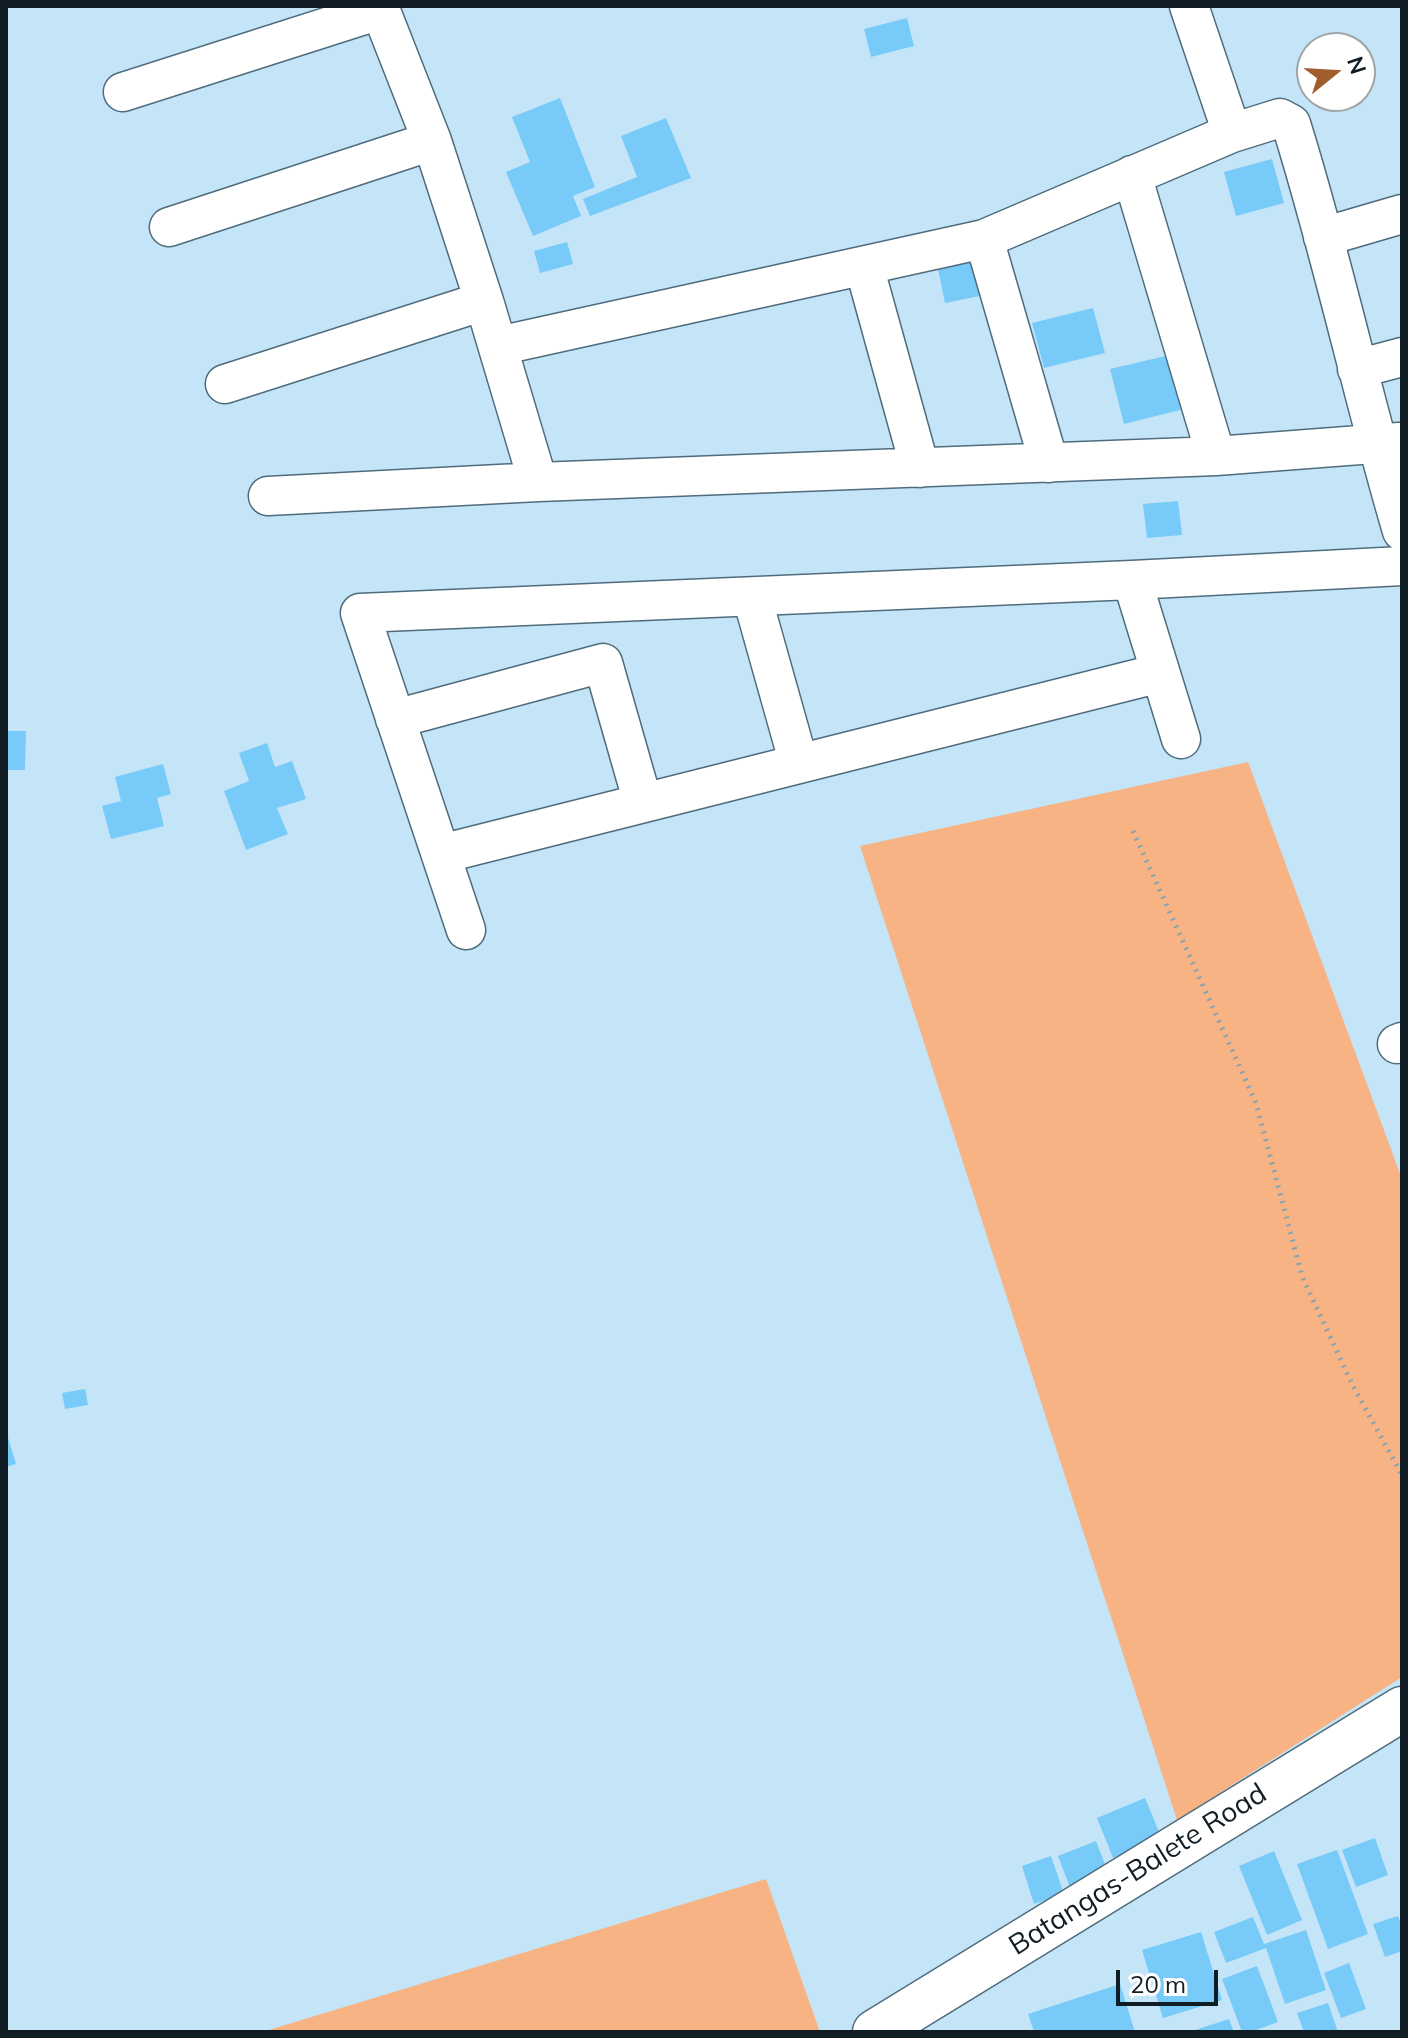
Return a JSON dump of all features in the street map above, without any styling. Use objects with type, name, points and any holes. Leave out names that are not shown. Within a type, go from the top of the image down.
[{"type":"main road","name":"Batangas-Balete Road","points":[[875,2032],[1402,1709]]},
{"type":"street","points":[[1189,6],[1232,133]]},
{"type":"street","points":[[123,92],[380,8],[432,141],[538,482]]},
{"type":"street","points":[[498,346],[984,239],[1232,133],[1280,118],[1291,124],[1357,369],[1389,443],[1402,531]]},
{"type":"street","points":[[169,227],[432,141]]},
{"type":"street","points":[[1132,175],[1216,456]]},
{"type":"street","points":[[1323,237],[1402,214]]},
{"type":"street","points":[[984,239],[1049,463]]},
{"type":"street","points":[[864,266],[920,468]]},
{"type":"street","points":[[225,384],[484,301]]},
{"type":"street","points":[[1357,369],[1402,357]]},
{"type":"street","points":[[268,496],[538,482],[1216,456],[1389,443]]},
{"type":"street","points":[[466,930],[360,613],[1402,566]]},
{"type":"street","points":[[1132,580],[1181,739]]},
{"type":"street","points":[[752,597],[799,764]]},
{"type":"street","points":[[395,719],[603,663],[643,803]]},
{"type":"street","points":[[441,854],[1160,673]]},
{"type":"path","points":[[1133,831],[1256,1103],[1302,1276],[1353,1386],[1402,1475]]},
{"type":"shaded area","points":[[1248,762],[1402,1179],[1402,1677],[1177,1820],[860,846]]},
{"type":"shaded area","points":[[766,1879],[820,2032],[262,2032]]},
{"type":"building","points":[[907,18],[914,46],[871,57],[864,29]]},
{"type":"building","points":[[560,98],[595,187],[573,196],[581,216],[533,236],[506,172],[530,162],[512,117]]},
{"type":"building","points":[[666,118],[691,178],[590,216],[583,199],[637,177],[621,136]]},
{"type":"building","points":[[1272,159],[1284,203],[1236,216],[1224,172]]},
{"type":"building","points":[[567,242],[573,264],[540,273],[534,251]]},
{"type":"building","points":[[982,259],[990,294],[945,303],[938,269]]},
{"type":"building","points":[[1093,308],[1105,353],[1044,368],[1032,323]]},
{"type":"building","points":[[1170,355],[1184,409],[1124,424],[1110,369]]},
{"type":"building","points":[[1178,501],[1182,535],[1147,538],[1143,504]]},
{"type":"building","points":[[6,731],[26,731],[25,770],[6,770]]},
{"type":"building","points":[[267,743],[275,767],[292,761],[306,799],[277,808],[288,834],[246,850],[224,791],[249,781],[239,753]]},
{"type":"building","points":[[163,764],[171,794],[157,798],[164,826],[111,839],[102,806],[121,801],[115,777]]},
{"type":"building","points":[[85,1389],[88,1405],[65,1409],[62,1393]]},
{"type":"building","points":[[6,1431],[16,1464],[6,1467]]},
{"type":"building","points":[[1145,1798],[1162,1839],[1113,1858],[1097,1818]]},
{"type":"building","points":[[1375,1838],[1388,1875],[1356,1887],[1342,1850]]},
{"type":"building","points":[[1096,1841],[1109,1875],[1071,1890],[1058,1856]]},
{"type":"building","points":[[1337,1850],[1368,1934],[1328,1949],[1297,1864]]},
{"type":"building","points":[[1274,1851],[1302,1920],[1267,1935],[1239,1866]]},
{"type":"building","points":[[1051,1856],[1064,1894],[1034,1904],[1022,1866]]},
{"type":"building","points":[[1398,1916],[1402,1927],[1402,1951],[1385,1957],[1373,1924]]},
{"type":"building","points":[[1253,1917],[1264,1944],[1306,1930],[1326,1990],[1285,2004],[1266,1948],[1226,1963],[1214,1932]]},
{"type":"building","points":[[1201,1932],[1222,2000],[1163,2018],[1142,1950]]},
{"type":"building","points":[[1349,1963],[1366,2009],[1341,2018],[1324,1973]]},
{"type":"building","points":[[1257,1966],[1278,2022],[1251,2032],[1242,2032],[1222,1979]]},
{"type":"building","points":[[1120,1984],[1135,2032],[1034,2032],[1028,2014]]},
{"type":"building","points":[[1328,2003],[1338,2032],[1304,2032],[1297,2013]]},
{"type":"building","points":[[1229,2019],[1234,2032],[1192,2032],[1192,2031]]}]
